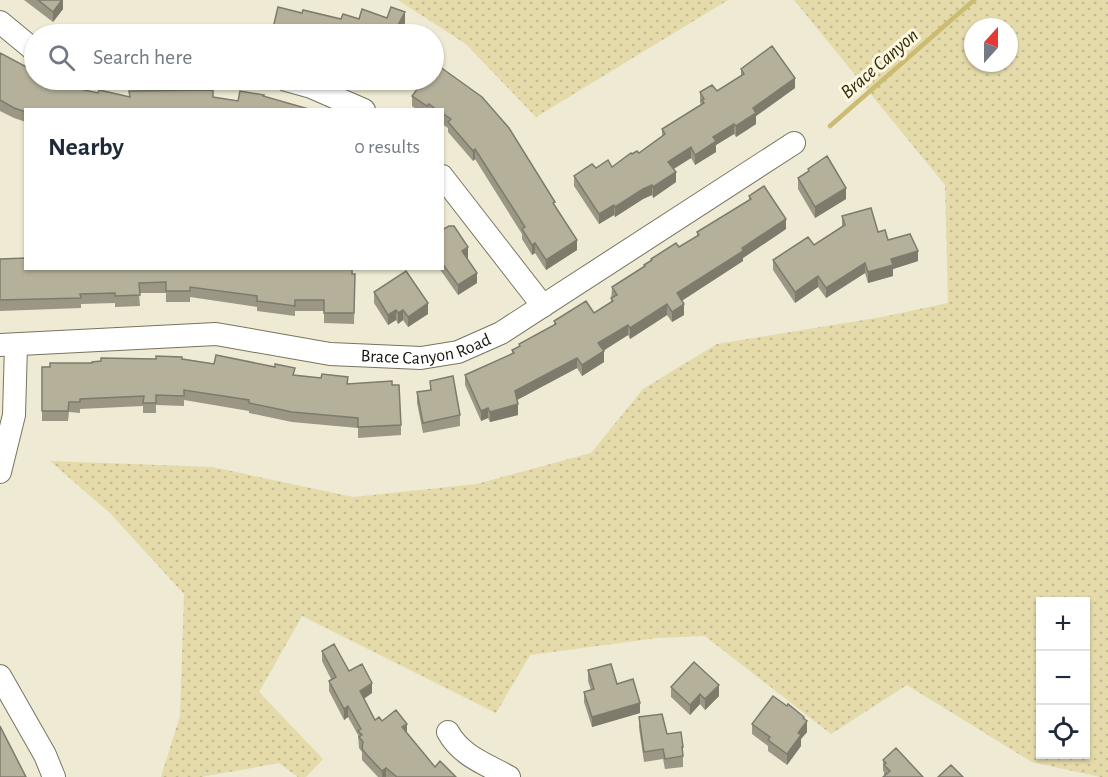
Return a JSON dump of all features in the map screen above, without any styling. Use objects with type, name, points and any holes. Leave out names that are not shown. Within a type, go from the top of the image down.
[{"type":"street","points":[[0,22],[24,42]]},
{"type":"street","points":[[318,90],[359,108]]},
{"type":"street","name":"Brace Canyon Road","points":[[8,345],[216,334],[330,354],[421,358],[458,352],[501,333],[794,142]]},
{"type":"street","points":[[444,179],[543,306]]},
{"type":"street","points":[[0,472],[14,415],[8,345]]},
{"type":"street","points":[[0,676],[45,755],[54,777]]},
{"type":"street","points":[[448,732],[459,748],[509,777]]},
{"type":"shaded area","points":[[398,0],[728,0],[536,117],[466,44],[444,30],[444,24],[435,24]]},
{"type":"shaded area","points":[[794,0],[1108,0],[1108,777],[1032,762],[907,685],[831,734],[705,636],[657,638],[530,655],[496,713],[302,616],[259,692],[323,759],[306,777],[298,777],[279,763],[201,777],[161,777],[180,716],[184,594],[111,514],[50,461],[212,467],[353,497],[477,484],[591,453],[643,389],[717,344],[882,317],[948,303],[945,185]]},
{"type":"building","points":[[38,0],[62,0],[53,12]]},
{"type":"building","points":[[278,7],[341,19],[343,14],[359,19],[362,9],[387,18],[391,7],[405,12],[398,24],[274,24]]},
{"type":"building","points":[[772,46],[795,78],[753,108],[756,113],[713,137],[716,141],[695,155],[691,147],[668,162],[676,172],[653,187],[652,185],[643,189],[615,207],[614,205],[599,214],[574,176],[592,164],[596,168],[608,160],[612,167],[631,153],[637,151],[639,153],[665,134],[662,129],[704,103],[700,92],[712,85],[717,91],[744,74],[741,69]]},
{"type":"building","points":[[0,53],[24,66],[24,90],[84,90],[98,93],[99,90],[130,97],[129,91],[213,90],[213,97],[238,101],[240,91],[264,95],[305,108],[24,108],[24,111],[0,100]]},
{"type":"building","points":[[444,70],[482,97],[509,128],[577,240],[546,260],[535,243],[532,245],[522,229],[525,227],[475,149],[473,151],[448,122],[451,119],[444,114],[444,108],[434,108],[429,104],[427,106],[412,96],[416,90],[444,90]]},
{"type":"building","points":[[827,156],[846,188],[815,207],[798,178]]},
{"type":"building","points":[[764,186],[786,219],[742,248],[743,251],[677,293],[684,304],[672,312],[667,304],[630,328],[628,325],[598,343],[604,351],[582,365],[577,358],[515,391],[518,404],[490,412],[488,408],[481,411],[465,375],[514,353],[512,350],[520,346],[519,344],[556,324],[554,321],[586,301],[594,313],[613,301],[611,298],[617,295],[612,287],[676,243],[679,247],[699,235],[697,232],[751,199],[749,196]]},
{"type":"building","points":[[871,208],[878,232],[885,230],[888,240],[910,234],[918,251],[891,259],[893,265],[868,272],[865,263],[826,288],[818,276],[795,292],[773,260],[808,237],[814,245],[845,225],[842,216]]},
{"type":"building","points":[[454,226],[468,247],[462,251],[477,273],[458,285],[444,266],[444,229]]},
{"type":"building","points":[[24,258],[24,270],[352,270],[352,274],[355,274],[354,313],[324,313],[324,300],[295,300],[295,306],[257,301],[257,296],[190,287],[190,291],[166,291],[166,282],[139,283],[140,295],[80,294],[81,298],[0,300],[0,259]]},
{"type":"building","points":[[406,271],[428,303],[408,317],[403,310],[398,313],[396,310],[388,315],[374,292]]},
{"type":"building","points":[[216,355],[275,367],[275,364],[295,368],[293,375],[321,378],[322,374],[348,377],[347,384],[392,381],[392,385],[399,385],[401,425],[358,427],[358,418],[292,412],[249,403],[249,400],[184,390],[184,396],[156,395],[156,403],[143,403],[144,396],[80,399],[80,402],[69,402],[68,411],[42,411],[42,367],[50,367],[50,363],[92,363],[101,361],[101,358],[156,359],[156,356],[182,357],[182,359],[214,364]]},
{"type":"building","points":[[453,376],[460,415],[423,423],[417,392],[431,390],[430,381]]},
{"type":"building","points":[[334,644],[349,671],[362,664],[372,683],[360,691],[375,720],[379,717],[382,721],[396,710],[407,724],[402,727],[435,767],[440,761],[456,777],[397,777],[386,768],[382,771],[367,755],[362,749],[363,742],[359,737],[362,735],[358,731],[361,729],[348,706],[344,709],[329,681],[336,677],[322,651]]},
{"type":"building","points":[[694,662],[719,685],[705,699],[700,694],[690,705],[671,687]]},
{"type":"building","points":[[611,664],[617,684],[633,679],[640,703],[592,717],[584,692],[594,689],[588,670]]},
{"type":"building","points":[[773,696],[787,706],[788,704],[807,721],[798,733],[801,735],[787,754],[768,740],[770,737],[752,724]]},
{"type":"building","points":[[662,714],[667,734],[681,732],[683,756],[665,759],[663,749],[644,752],[639,717]]},
{"type":"building","points":[[0,726],[26,777],[0,777]]},
{"type":"building","points":[[896,748],[923,777],[883,777],[890,771],[884,765],[886,763],[883,760]]},
{"type":"building","points":[[951,765],[963,777],[938,777]]},
{"type":"waterway","name":"Brace Canyon","points":[[830,126],[974,0]]}]
